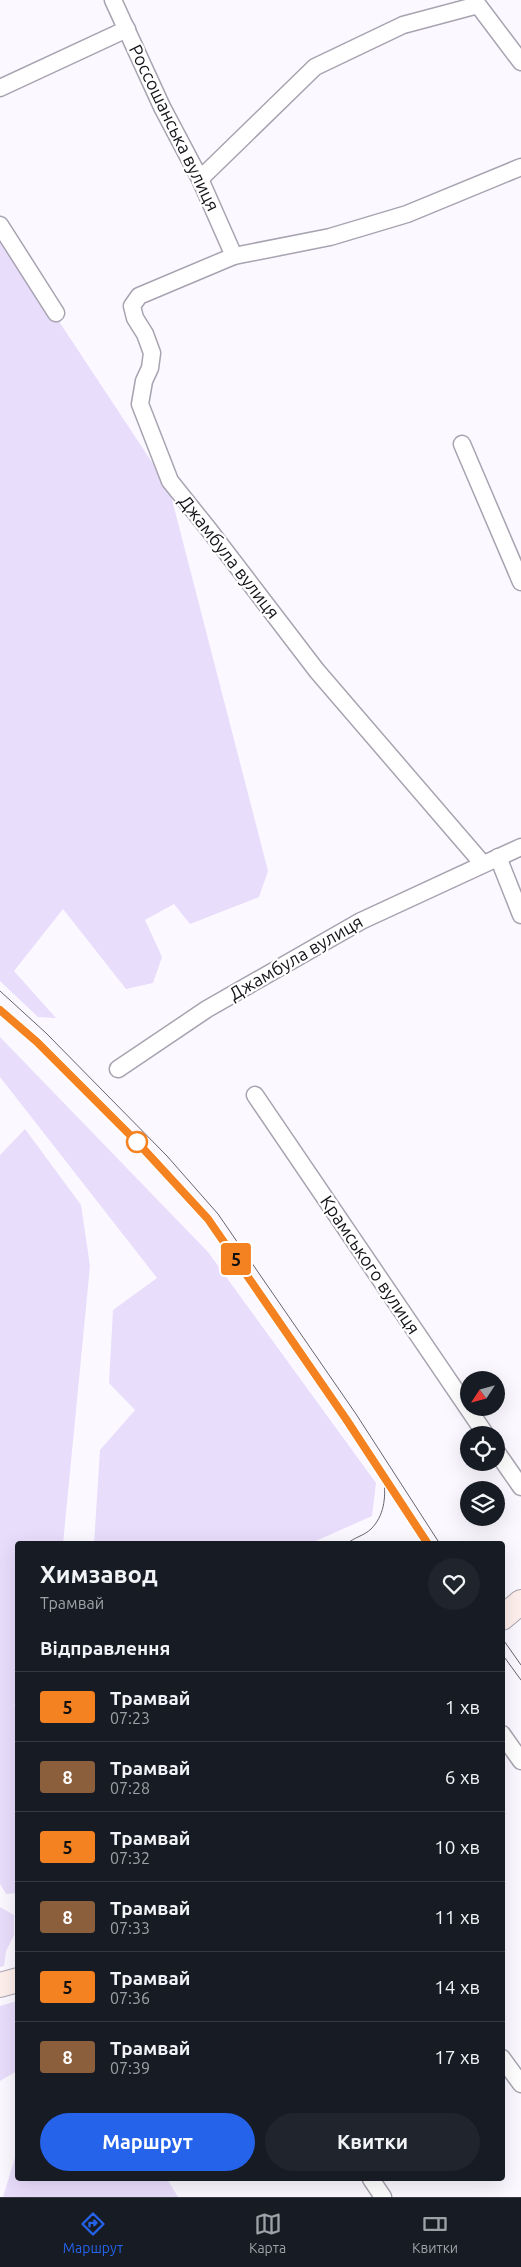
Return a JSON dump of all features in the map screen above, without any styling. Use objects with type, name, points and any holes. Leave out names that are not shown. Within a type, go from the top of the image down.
[{"type":"main road","points":[[505,1615],[521,1602]]},
{"type":"main road","points":[[0,1985],[15,1981]]},
{"type":"street","name":"Россошанська вулиця","points":[[114,0],[162,107],[200,179],[234,256]]},
{"type":"street","points":[[200,179],[315,67],[403,25],[478,5],[521,62]]},
{"type":"street","points":[[0,88],[127,29]]},
{"type":"street","points":[[234,256],[330,237],[407,214],[521,167]]},
{"type":"street","points":[[0,225],[56,313]]},
{"type":"street","name":"Джамбула вулиця","points":[[234,256],[140,296],[132,306],[135,318],[145,334],[152,353],[150,368],[144,380],[140,404],[170,481],[317,672],[490,860]]},
{"type":"street","points":[[462,444],[521,582]]},
{"type":"street","name":"Джамбула вулиця","points":[[118,1069],[207,1009],[361,921],[521,847]]},
{"type":"street","points":[[490,860],[521,915]]},
{"type":"street","name":"Крамського вулиця","points":[[255,1095],[480,1426]]},
{"type":"street","points":[[505,1464],[521,1487]]},
{"type":"street","points":[[505,1738],[521,1761]]},
{"type":"street","points":[[505,2062],[521,2084]]},
{"type":"street","points":[[372,2181],[383,2197]]},
{"type":"shaded area","points":[[0,232],[169,488],[268,871],[259,897],[190,924],[174,904],[145,920],[162,957],[153,983],[126,989],[63,909],[14,971],[56,1018],[38,1017],[0,981]]},
{"type":"shaded area","points":[[0,1037],[208,1252],[376,1483],[372,1516],[316,1541],[94,1541],[100,1450],[135,1410],[109,1383],[113,1310],[157,1278],[0,1077]]},
{"type":"shaded area","points":[[25,1129],[81,1205],[90,1266],[63,1541],[15,1541],[15,1893],[6,1894],[0,1884],[0,1155]]},
{"type":"shaded area","points":[[0,1907],[14,1915],[14,1935],[6,1951],[4,1966],[0,1967]]},
{"type":"shaded area","points":[[15,2002],[15,2072],[0,2081],[0,2006]]},
{"type":"shaded area","points":[[15,2158],[15,2181],[168,2181],[178,2197],[3,2197]]},
{"type":"tram line","points":[[0,991],[46,1033],[167,1156],[218,1214],[356,1414],[438,1541]]},
{"type":"tram line","points":[[0,1010],[37,1042],[138,1143],[208,1219],[346,1419],[426,1541]]},
{"type":"tram line","name":"5","points":[[0,1010],[37,1042],[138,1143],[208,1219],[346,1419],[426,1541]]},
{"type":"tram line","points":[[352,1541],[368,1531],[379,1518],[385,1494],[384,1481]]},
{"type":"tram line","points":[[505,1642],[521,1665]]},
{"type":"tram line","points":[[505,1658],[521,1680]]}]
